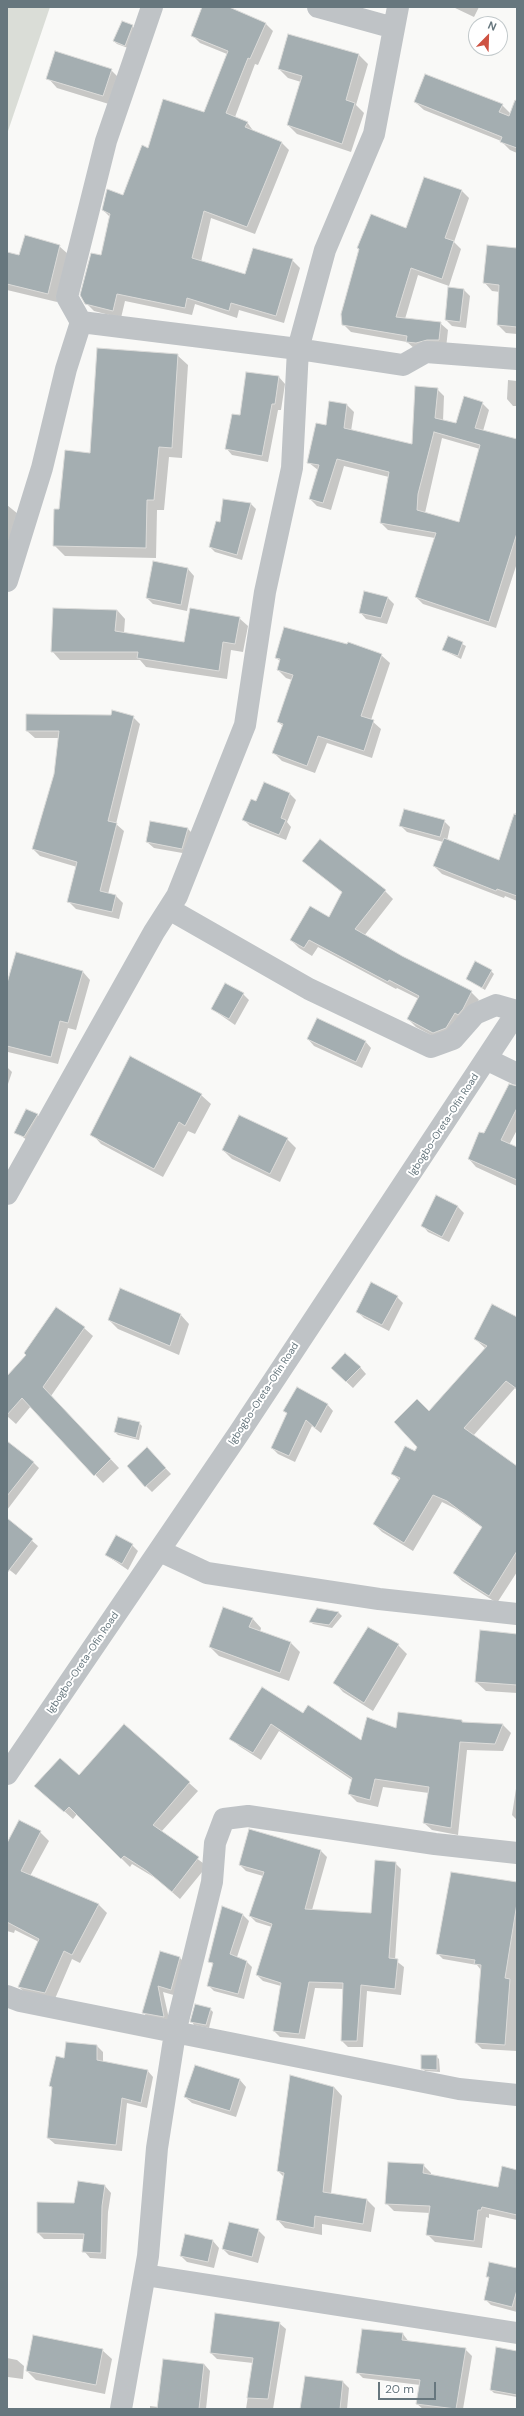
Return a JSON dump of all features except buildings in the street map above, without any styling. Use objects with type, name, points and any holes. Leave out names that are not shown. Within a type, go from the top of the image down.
[{"type":"street","points":[[7,581],[42,468],[66,369],[81,322],[67,297],[106,141],[152,7]]},
{"type":"street","points":[[318,7],[394,28]]},
{"type":"street","points":[[7,1194],[177,896],[245,725],[265,592],[292,468],[298,349],[325,250],[374,134],[398,7]]},
{"type":"street","points":[[81,322],[298,349],[403,366],[426,352],[517,358]]},
{"type":"street","points":[[169,908],[309,989],[431,1047],[453,1039],[474,1014],[496,1006],[517,1011]]},
{"type":"street","name":"Igbogbo-Oreta-Ofin Road","points":[[7,1774],[160,1551],[517,1011]]},
{"type":"street","points":[[486,1059],[517,1074]]},
{"type":"street","points":[[160,1551],[207,1573],[379,1599],[517,1614]]},
{"type":"street","points":[[121,2409],[148,2256],[157,2148],[176,2033],[212,1882],[215,1842],[220,1824],[224,1819],[248,1816],[436,1844],[517,1853]]},
{"type":"street","points":[[7,1996],[20,2001],[459,2089],[517,2096]]},
{"type":"street","points":[[145,2275],[517,2333]]},
{"type":"shaded area","points":[[7,7],[50,7],[7,134]]}]
